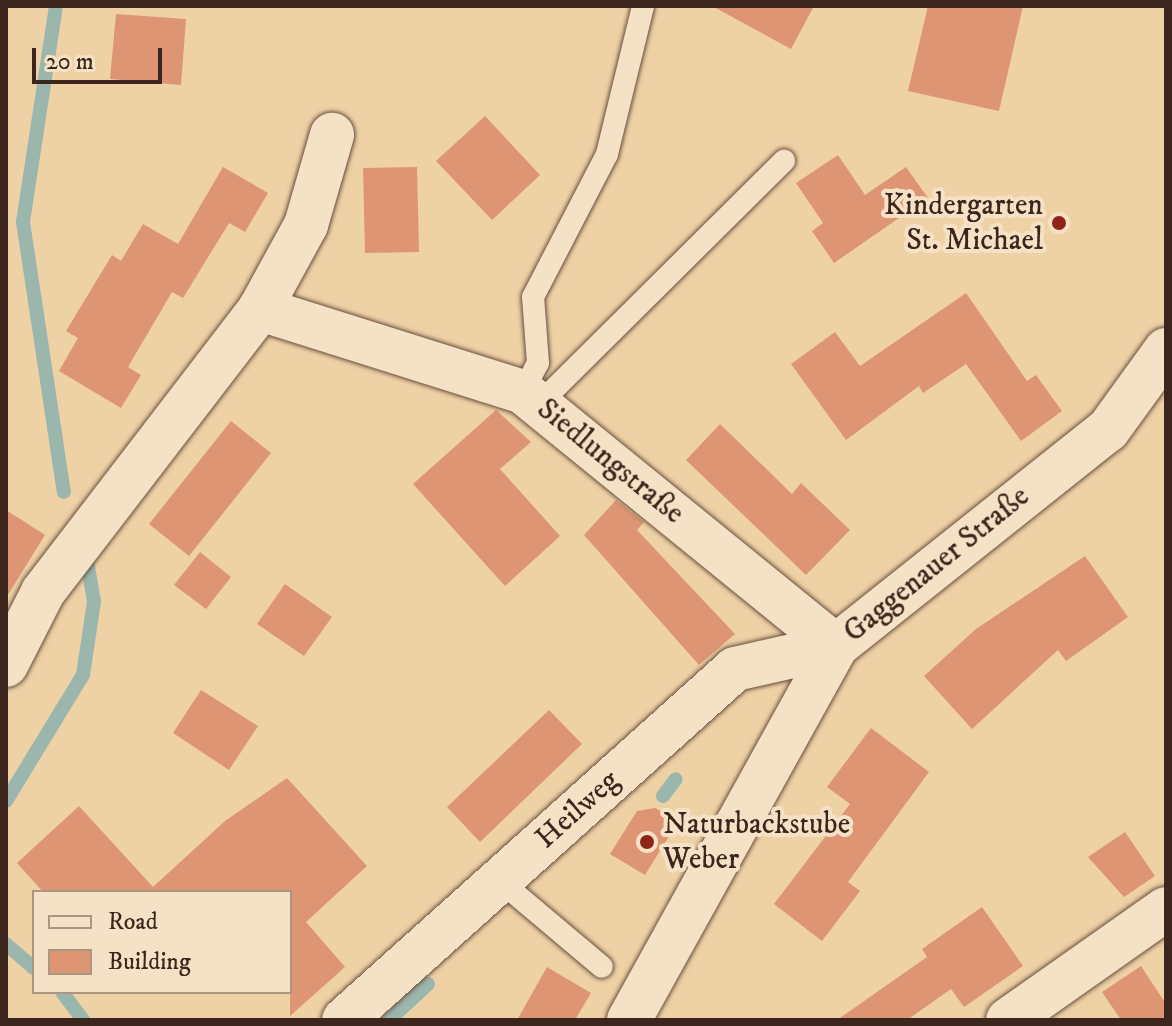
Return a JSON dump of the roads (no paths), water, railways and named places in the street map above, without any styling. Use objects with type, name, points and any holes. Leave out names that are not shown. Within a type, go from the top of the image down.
[{"type":"street","points":[[6,665],[43,592],[260,309],[306,225],[332,135]]},
{"type":"street","name":"Siedlungstraße","points":[[260,309],[532,398],[836,646]]},
{"type":"street","name":"Gaggenauer Straße","points":[[629,1020],[836,646],[1108,430],[1166,350]]},
{"type":"street","name":"Heilweg","points":[[344,1020],[735,669],[836,646]]},
{"type":"street","points":[[1008,1020],[1166,909]]},
{"type":"lane","points":[[532,398],[538,363],[533,297],[607,154],[643,6]]},
{"type":"lane","points":[[532,398],[784,161]]},
{"type":"lane","points":[[500,881],[602,967]]},
{"type":"waterway","points":[[56,6],[23,222],[64,492]]},
{"type":"waterway","points":[[6,801],[83,675],[94,601],[87,563]]},
{"type":"waterway","points":[[663,796],[676,779]]},
{"type":"waterway","points":[[6,944],[32,966]]},
{"type":"waterway","points":[[389,1020],[428,984]]},
{"type":"waterway","points":[[64,994],[83,1020]]},
{"type":"place","name":"Kindergarten St. Michael","points":[[1059,223]]},
{"type":"place","name":"Naturbackstube Weber","points":[[647,842]]}]
